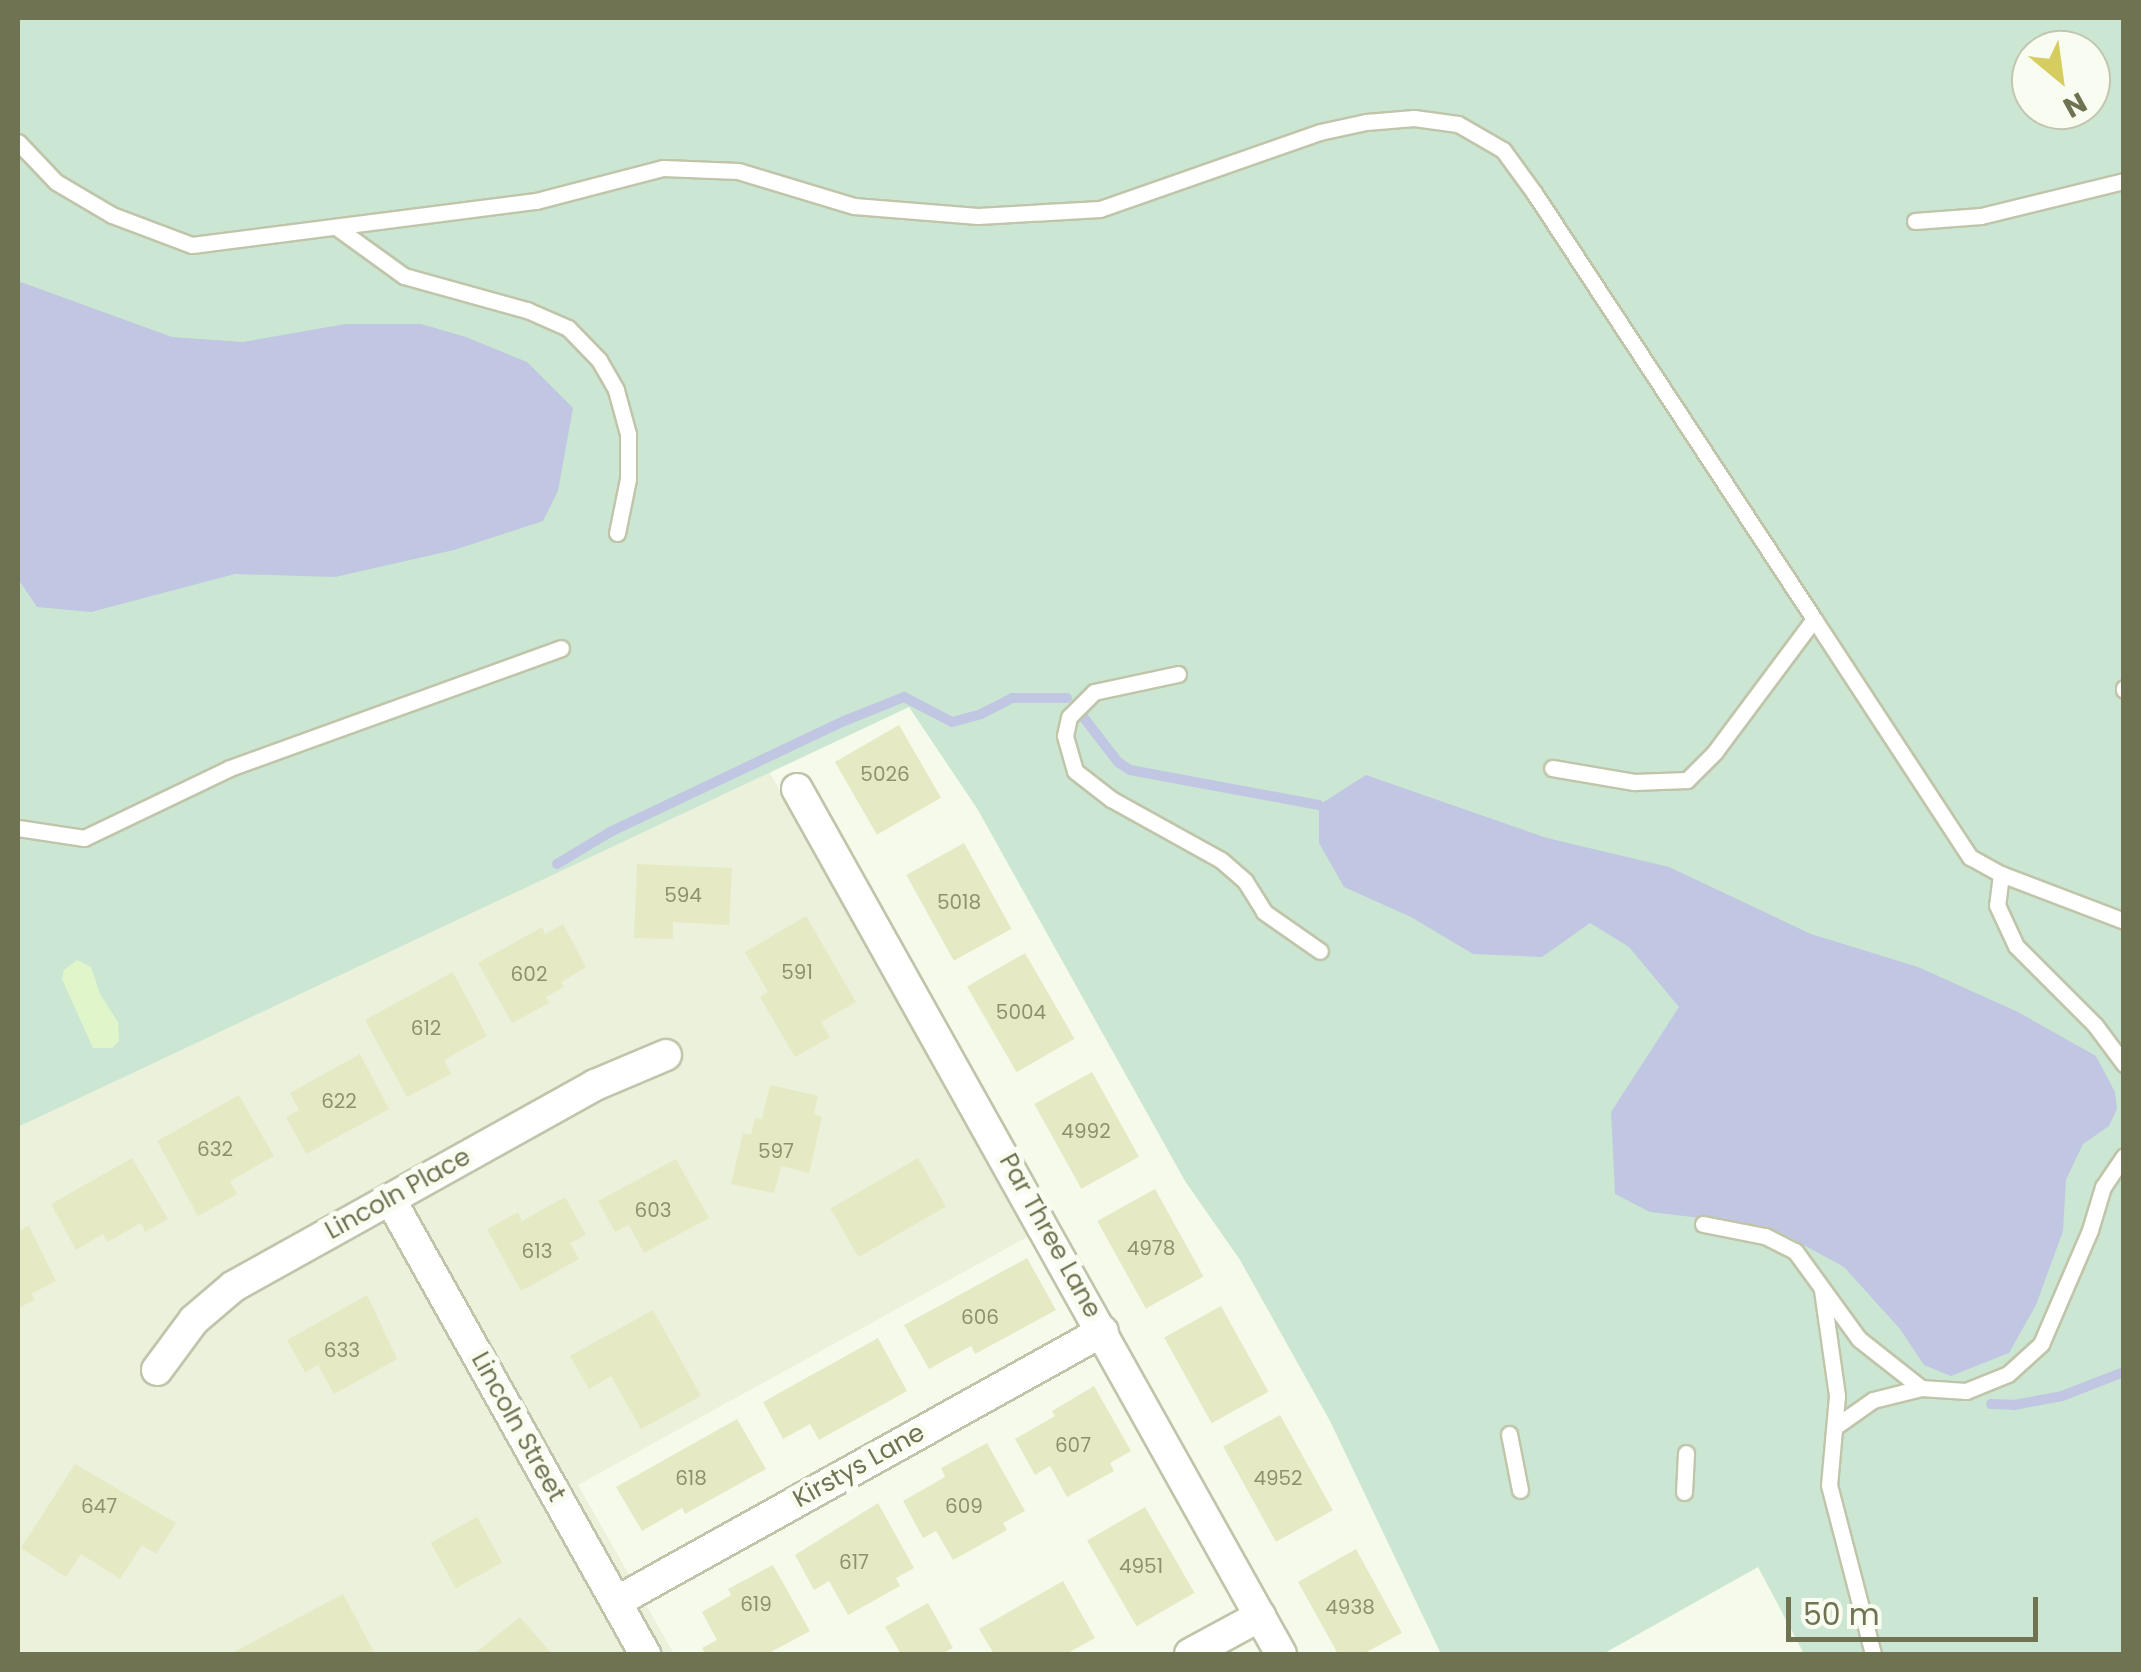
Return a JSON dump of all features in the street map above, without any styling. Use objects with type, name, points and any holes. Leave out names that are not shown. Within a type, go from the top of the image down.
[{"type":"street","name":"Par Three Lane","points":[[797,789],[1281,1654]]},
{"type":"street","name":"Lincoln Place","points":[[157,1370],[194,1320],[234,1286],[595,1085],[666,1054]]},
{"type":"street","name":"Lincoln Street","points":[[390,1199],[646,1654]]},
{"type":"street","name":"Kirstys Lane","points":[[616,1602],[1103,1332]]},
{"type":"street","points":[[1190,1654],[1260,1616]]},
{"type":"lane","points":[[18,142],[56,182],[112,215],[192,245],[536,201],[663,168],[738,171],[854,206],[978,216],[1100,210],[1335,129],[1414,118],[1458,124],[1503,150],[1536,194],[1970,857],[2001,874],[2124,921]]},
{"type":"lane","points":[[1915,221],[1982,216],[2124,182]]},
{"type":"lane","points":[[336,227],[404,276],[527,310],[568,328],[600,360],[616,390],[628,434],[628,478],[617,532]]},
{"type":"lane","points":[[1552,768],[1634,782],[1687,780],[1715,752],[1814,619]]},
{"type":"lane","points":[[18,828],[84,838],[230,768],[312,742],[560,648]]},
{"type":"lane","points":[[1178,674],[1094,692],[1069,717],[1064,736],[1074,770],[1111,800],[1221,860],[1245,881],[1264,912],[1320,951]]},
{"type":"lane","points":[[2001,874],[1997,905],[2016,946],[2095,1025],[2124,1064]]},
{"type":"lane","points":[[1836,1426],[1873,1400],[1921,1388],[1966,1391],[2008,1374],[2041,1344],[2090,1230],[2103,1188],[2124,1156]]},
{"type":"lane","points":[[1704,1224],[1765,1236],[1794,1251],[1859,1339],[1921,1388]]},
{"type":"lane","points":[[1822,1290],[1837,1396],[1828,1485],[1873,1654]]},
{"type":"lane","points":[[1509,1434],[1520,1490]]},
{"type":"lane","points":[[1684,1492],[1686,1454]]},
{"type":"shaded area","points":[[18,18],[2123,18],[2123,1654],[1804,1654],[1758,1567],[1603,1654],[1441,1654],[1330,1421],[1240,1260],[1185,1181],[978,810],[909,707],[18,1127]]},
{"type":"shaded area","points":[[769,771],[1029,1236],[578,1485],[674,1654],[18,1654],[18,1127]]},
{"type":"sand","points":[[77,960],[91,967],[100,994],[118,1022],[119,1041],[112,1048],[93,1048],[62,979],[64,970]]},
{"type":"water","points":[[18,281],[172,337],[243,342],[345,324],[421,324],[466,337],[527,362],[573,408],[558,491],[543,521],[454,550],[335,577],[235,574],[91,612],[37,607],[18,579]]},
{"type":"water","points":[[1366,775],[1547,838],[1669,867],[1811,934],[1918,967],[2018,1012],[2096,1056],[2115,1092],[2117,1109],[2109,1126],[2083,1144],[2066,1180],[2063,1231],[2036,1305],[2009,1353],[1951,1376],[1924,1365],[1900,1329],[1844,1267],[1791,1238],[1718,1220],[1650,1212],[1615,1194],[1611,1112],[1679,1007],[1629,947],[1590,923],[1542,957],[1473,954],[1411,917],[1344,887],[1319,843],[1319,805]]},
{"type":"building","points":[[899,725],[941,798],[877,835],[835,762]]},
{"type":"building","points":[[964,843],[1012,929],[954,961],[906,875]]},
{"type":"building","points":[[637,864],[732,868],[729,925],[673,922],[673,939],[634,938]]},
{"type":"building","points":[[806,916],[856,1002],[821,1022],[830,1037],[795,1057],[760,997],[768,992],[745,952]]},
{"type":"building","points":[[563,924],[586,967],[561,982],[564,987],[546,997],[549,1003],[512,1023],[478,963],[542,927],[545,934]]},
{"type":"building","points":[[1025,953],[1074,1039],[1016,1072],[967,986]]},
{"type":"building","points":[[453,972],[487,1036],[444,1060],[451,1074],[407,1097],[365,1020]]},
{"type":"building","points":[[360,1054],[389,1109],[306,1154],[286,1117],[299,1110],[290,1093]]},
{"type":"building","points":[[1092,1072],[1139,1157],[1081,1189],[1034,1104]]},
{"type":"building","points":[[770,1085],[818,1096],[814,1114],[822,1117],[809,1173],[781,1166],[774,1193],[731,1184],[743,1133],[751,1135],[755,1118],[762,1119]]},
{"type":"building","points":[[239,1095],[274,1156],[230,1181],[237,1194],[198,1216],[157,1141]]},
{"type":"building","points":[[132,1158],[168,1219],[145,1232],[141,1223],[107,1242],[103,1234],[76,1250],[51,1204]]},
{"type":"building","points":[[918,1158],[946,1206],[859,1257],[831,1208]]},
{"type":"building","points":[[676,1159],[709,1218],[644,1253],[629,1225],[615,1232],[598,1201]]},
{"type":"building","points":[[1155,1189],[1203,1276],[1146,1308],[1097,1221]]},
{"type":"building","points":[[565,1197],[586,1235],[570,1243],[579,1259],[521,1291],[487,1229],[518,1212],[522,1221]]},
{"type":"building","points":[[29,1226],[56,1281],[31,1294],[35,1300],[18,1308],[18,1231]]},
{"type":"building","points":[[1027,1258],[1056,1310],[975,1354],[971,1346],[929,1369],[904,1325]]},
{"type":"building","points":[[367,1295],[397,1359],[334,1394],[318,1365],[305,1372],[287,1340]]},
{"type":"building","points":[[1221,1306],[1269,1392],[1212,1423],[1164,1338]]},
{"type":"building","points":[[653,1310],[701,1396],[641,1429],[611,1376],[589,1389],[570,1356]]},
{"type":"building","points":[[878,1338],[907,1391],[819,1440],[810,1424],[783,1439],[763,1402]]},
{"type":"building","points":[[1094,1386],[1131,1451],[1110,1463],[1114,1471],[1067,1497],[1050,1466],[1035,1475],[1015,1439],[1055,1416],[1052,1411]]},
{"type":"building","points":[[1280,1415],[1333,1510],[1276,1542],[1223,1447]]},
{"type":"building","points":[[737,1419],[766,1469],[685,1514],[682,1508],[642,1531],[616,1487]]},
{"type":"building","points":[[987,1443],[1025,1511],[1003,1523],[1007,1530],[953,1560],[936,1531],[923,1538],[903,1501],[945,1477],[941,1468]]},
{"type":"building","points":[[75,1464],[176,1523],[156,1554],[142,1545],[120,1579],[81,1554],[66,1577],[21,1548]]},
{"type":"building","points":[[878,1503],[914,1568],[896,1578],[900,1586],[848,1615],[829,1581],[814,1590],[795,1555]]},
{"type":"building","points":[[1145,1507],[1194,1593],[1136,1626],[1087,1541]]},
{"type":"building","points":[[477,1517],[502,1562],[456,1588],[431,1543]]},
{"type":"building","points":[[1356,1549],[1402,1633],[1363,1654],[1338,1654],[1298,1582]]},
{"type":"building","points":[[773,1565],[810,1631],[767,1654],[706,1654],[702,1648],[717,1640],[702,1612],[731,1595],[728,1589]]},
{"type":"building","points":[[1063,1581],[1095,1638],[1066,1654],[994,1654],[979,1629]]},
{"type":"building","points":[[343,1594],[375,1654],[230,1654]]},
{"type":"building","points":[[928,1603],[953,1648],[942,1654],[901,1654],[885,1627]]},
{"type":"building","points":[[520,1617],[552,1654],[474,1654]]},
{"type":"waterway","points":[[557,864],[610,832],[844,721],[904,697],[952,722],[981,714],[1012,698],[1067,698]]},
{"type":"waterway","points":[[1084,718],[1118,762],[1130,770],[1319,805]]},
{"type":"waterway","points":[[1991,1404],[2014,1405],[2062,1396],[2124,1372]]}]
